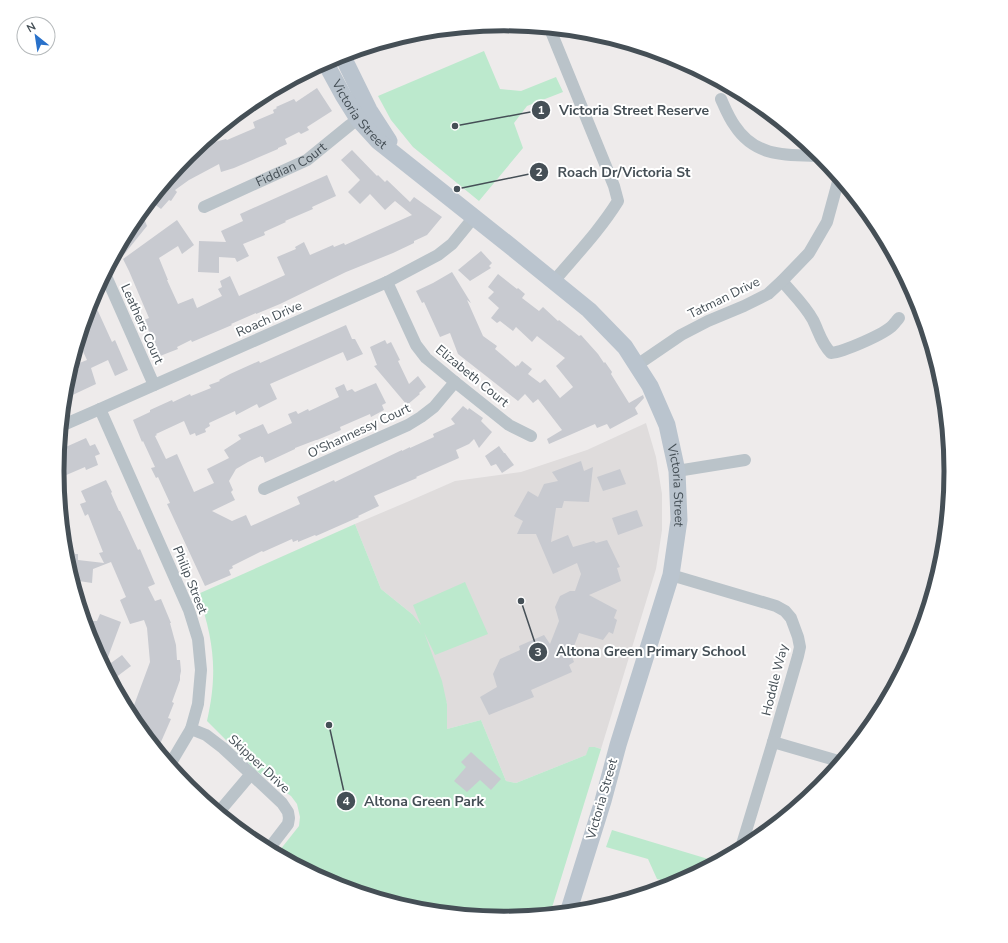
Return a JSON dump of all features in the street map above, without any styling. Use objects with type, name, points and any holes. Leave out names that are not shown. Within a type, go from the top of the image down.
[{"type":"street","points":[[552,34],[614,186],[618,201],[611,213],[554,281]]},
{"type":"street","name":"Victoria Street","points":[[344,61],[364,115],[378,141],[589,310],[624,347],[637,365],[650,386],[667,425],[677,472],[679,520],[671,575],[570,907]]},
{"type":"street","name":"Victoria Street","points":[[328,68],[343,95],[364,115]]},
{"type":"street","points":[[721,99],[735,127],[751,144],[768,152],[788,155],[810,156]]},
{"type":"street","name":"Fiddian Court","points":[[204,206],[306,160],[364,115]]},
{"type":"street","name":"Tatman Drive","points":[[637,365],[681,335],[768,294],[809,253],[827,222],[837,184]]},
{"type":"street","name":"Roach Drive","points":[[66,424],[387,282],[438,256],[452,244],[474,217]]},
{"type":"street","name":"Leathers Court","points":[[108,280],[154,385]]},
{"type":"street","points":[[782,281],[801,302],[813,319],[819,336],[825,347],[831,353],[851,347],[886,331],[899,318]]},
{"type":"street","name":"Elizabeth Court","points":[[387,282],[416,345],[426,358],[509,425],[531,436]]},
{"type":"street","name":"O'Shannessy Court","points":[[264,489],[408,425],[422,417],[434,407],[455,382]]},
{"type":"street","name":"Philip Street","points":[[100,409],[189,610],[198,639],[201,670],[198,704],[191,729],[172,761]]},
{"type":"street","points":[[677,472],[745,460]]},
{"type":"street","name":"Hoddle Way","points":[[671,575],[776,606],[785,611],[791,618],[798,637],[800,647],[798,656],[743,842]]},
{"type":"street","name":"Skipper Drive","points":[[191,729],[206,735],[223,748],[282,803],[288,812],[288,824],[271,845]]},
{"type":"street","points":[[773,742],[836,760]]},
{"type":"street","points":[[221,809],[251,774]]},
{"type":"shaded area","points":[[646,423],[656,457],[662,494],[662,530],[656,569],[601,749],[595,747],[586,755],[516,783],[506,781],[481,720],[447,729],[447,704],[412,614],[381,589],[355,524],[455,481],[521,472],[587,450]]},
{"type":"green space","points":[[484,51],[500,89],[521,91],[556,77],[563,92],[527,106],[514,123],[523,148],[479,201],[413,147],[391,120],[378,96]]},
{"type":"green space","points":[[355,524],[381,589],[412,614],[421,625],[413,605],[465,582],[488,634],[435,655],[424,632],[442,681],[447,704],[447,729],[481,720],[506,781],[516,783],[586,755],[589,747],[601,749],[552,909],[504,912],[475,911],[418,904],[362,889],[309,867],[280,850],[299,826],[300,817],[297,804],[291,796],[259,773],[207,721],[212,687],[213,657],[208,626],[198,594]]},
{"type":"green space","points":[[612,830],[711,860],[665,881],[657,879],[648,859],[606,847]]},
{"type":"building","points":[[317,88],[332,111],[307,127],[309,130],[301,134],[299,132],[285,139],[287,144],[278,149],[221,172],[219,164],[189,180],[175,190],[177,192],[171,201],[169,200],[161,209],[154,204],[173,181],[211,143],[227,140],[255,128],[253,122],[274,113],[273,110],[277,108],[276,107],[294,99],[296,102]]},
{"type":"building","points":[[352,150],[377,176],[378,175],[385,182],[387,180],[410,202],[414,197],[442,217],[427,235],[393,253],[346,272],[280,304],[231,324],[232,325],[192,342],[191,340],[177,347],[178,349],[160,356],[144,320],[149,318],[123,259],[177,220],[194,245],[182,254],[178,246],[159,258],[178,304],[193,298],[197,308],[222,296],[218,289],[222,287],[220,281],[230,276],[239,296],[285,275],[277,257],[296,249],[295,247],[304,242],[310,255],[333,245],[334,247],[344,243],[345,245],[412,215],[395,201],[385,210],[370,194],[360,204],[348,192],[360,180],[341,160]]},
{"type":"building","points":[[327,175],[336,196],[312,207],[313,209],[264,232],[265,235],[243,244],[249,256],[237,262],[235,258],[219,257],[219,273],[198,272],[199,241],[226,242],[221,231],[243,221],[240,214]]},
{"type":"building","points":[[144,219],[147,226],[122,257],[121,255],[123,251]]},
{"type":"building","points":[[481,251],[492,263],[489,266],[491,268],[470,281],[458,270]]},
{"type":"building","points":[[452,272],[471,303],[467,300],[483,336],[497,346],[495,349],[516,367],[522,361],[532,369],[528,374],[540,383],[545,379],[560,398],[573,387],[556,366],[565,358],[537,336],[532,342],[516,327],[513,331],[500,321],[497,323],[491,318],[499,308],[488,298],[494,292],[488,287],[498,274],[525,294],[522,298],[539,311],[543,307],[558,321],[559,320],[579,336],[581,335],[604,363],[605,362],[629,403],[643,395],[644,398],[635,408],[638,414],[610,429],[607,424],[597,428],[595,424],[549,444],[547,439],[562,430],[538,399],[533,403],[525,394],[518,401],[458,354],[450,333],[440,337],[424,302],[422,303],[416,291]]},
{"type":"building","points":[[96,306],[112,342],[115,340],[128,370],[115,376],[108,360],[91,368],[96,384],[70,396],[76,370],[79,369],[77,364],[87,360],[82,348]]},
{"type":"building","points":[[346,325],[352,339],[355,339],[363,354],[347,361],[343,352],[270,384],[277,399],[259,408],[257,404],[236,415],[235,411],[209,423],[210,426],[205,429],[206,432],[196,436],[195,433],[190,435],[184,421],[156,434],[157,435],[155,436],[166,459],[177,454],[194,492],[214,483],[207,469],[229,458],[224,450],[241,439],[238,435],[263,424],[268,434],[292,423],[288,414],[296,411],[298,414],[308,409],[309,411],[339,397],[335,388],[344,384],[347,391],[352,389],[355,392],[376,383],[386,403],[382,405],[384,410],[371,417],[370,414],[340,427],[341,430],[295,448],[265,463],[263,457],[261,456],[236,469],[229,481],[233,490],[231,492],[235,500],[212,511],[232,521],[246,515],[251,526],[300,504],[297,497],[334,480],[335,482],[402,450],[434,437],[433,434],[455,424],[451,419],[463,406],[468,410],[469,408],[483,418],[481,421],[492,432],[479,448],[474,439],[469,444],[456,450],[459,458],[374,496],[379,506],[358,516],[359,517],[316,536],[315,535],[298,542],[298,540],[293,542],[292,539],[263,552],[262,551],[232,566],[233,568],[229,570],[231,575],[205,586],[167,504],[170,503],[158,477],[156,478],[151,468],[155,467],[133,420],[172,400],[173,402],[190,394],[191,396],[211,388],[209,385],[259,361],[260,363]]},
{"type":"building","points":[[385,340],[387,344],[391,342],[409,384],[418,376],[426,387],[407,405],[374,366],[377,365],[370,347]]},
{"type":"building","points":[[86,438],[90,446],[95,444],[100,454],[95,456],[98,465],[86,470],[85,467],[64,476],[64,448]]},
{"type":"building","points":[[499,446],[514,465],[502,473],[496,464],[491,466],[485,456]]},
{"type":"building","points":[[581,461],[584,471],[593,467],[589,502],[564,501],[562,508],[556,508],[551,542],[568,535],[573,547],[594,541],[596,543],[607,540],[620,567],[617,568],[621,581],[589,595],[617,610],[614,618],[617,620],[613,634],[609,632],[603,640],[579,633],[571,654],[574,662],[569,665],[572,672],[531,690],[534,697],[489,715],[480,697],[497,687],[493,674],[500,659],[520,650],[519,646],[544,635],[550,644],[559,621],[555,607],[560,596],[570,591],[575,591],[581,574],[577,563],[553,574],[536,534],[517,534],[523,521],[514,516],[528,491],[538,497],[544,484],[558,481],[552,472]]},
{"type":"building","points":[[620,469],[626,484],[603,491],[597,477]]},
{"type":"building","points":[[106,480],[119,511],[138,550],[140,549],[155,584],[148,587],[155,601],[161,599],[171,623],[176,645],[177,660],[180,660],[181,671],[180,680],[172,702],[174,703],[168,718],[171,719],[159,745],[150,732],[151,729],[145,727],[133,708],[150,662],[147,628],[144,620],[130,624],[120,600],[126,597],[111,562],[93,569],[92,583],[78,581],[69,540],[75,554],[78,554],[78,560],[104,563],[99,553],[103,552],[88,514],[85,516],[80,504],[86,502],[81,491]]},
{"type":"building","points":[[637,510],[643,526],[618,535],[612,518]]},
{"type":"building","points":[[100,614],[121,622],[108,657],[104,656],[90,621],[97,621]]},
{"type":"building","points":[[122,655],[131,666],[115,678],[108,665]]},
{"type":"building","points":[[471,752],[501,779],[491,790],[480,780],[467,792],[454,781],[466,767],[461,762]]},
{"type":"place","name":"Victoria Street Reserve","points":[[455,126]]},
{"type":"place","name":"Roach Dr/Victoria St","points":[[457,189]]},
{"type":"place","name":"Altona Green Primary School","points":[[521,601]]},
{"type":"place","name":"Altona Green Park","points":[[329,725]]}]
